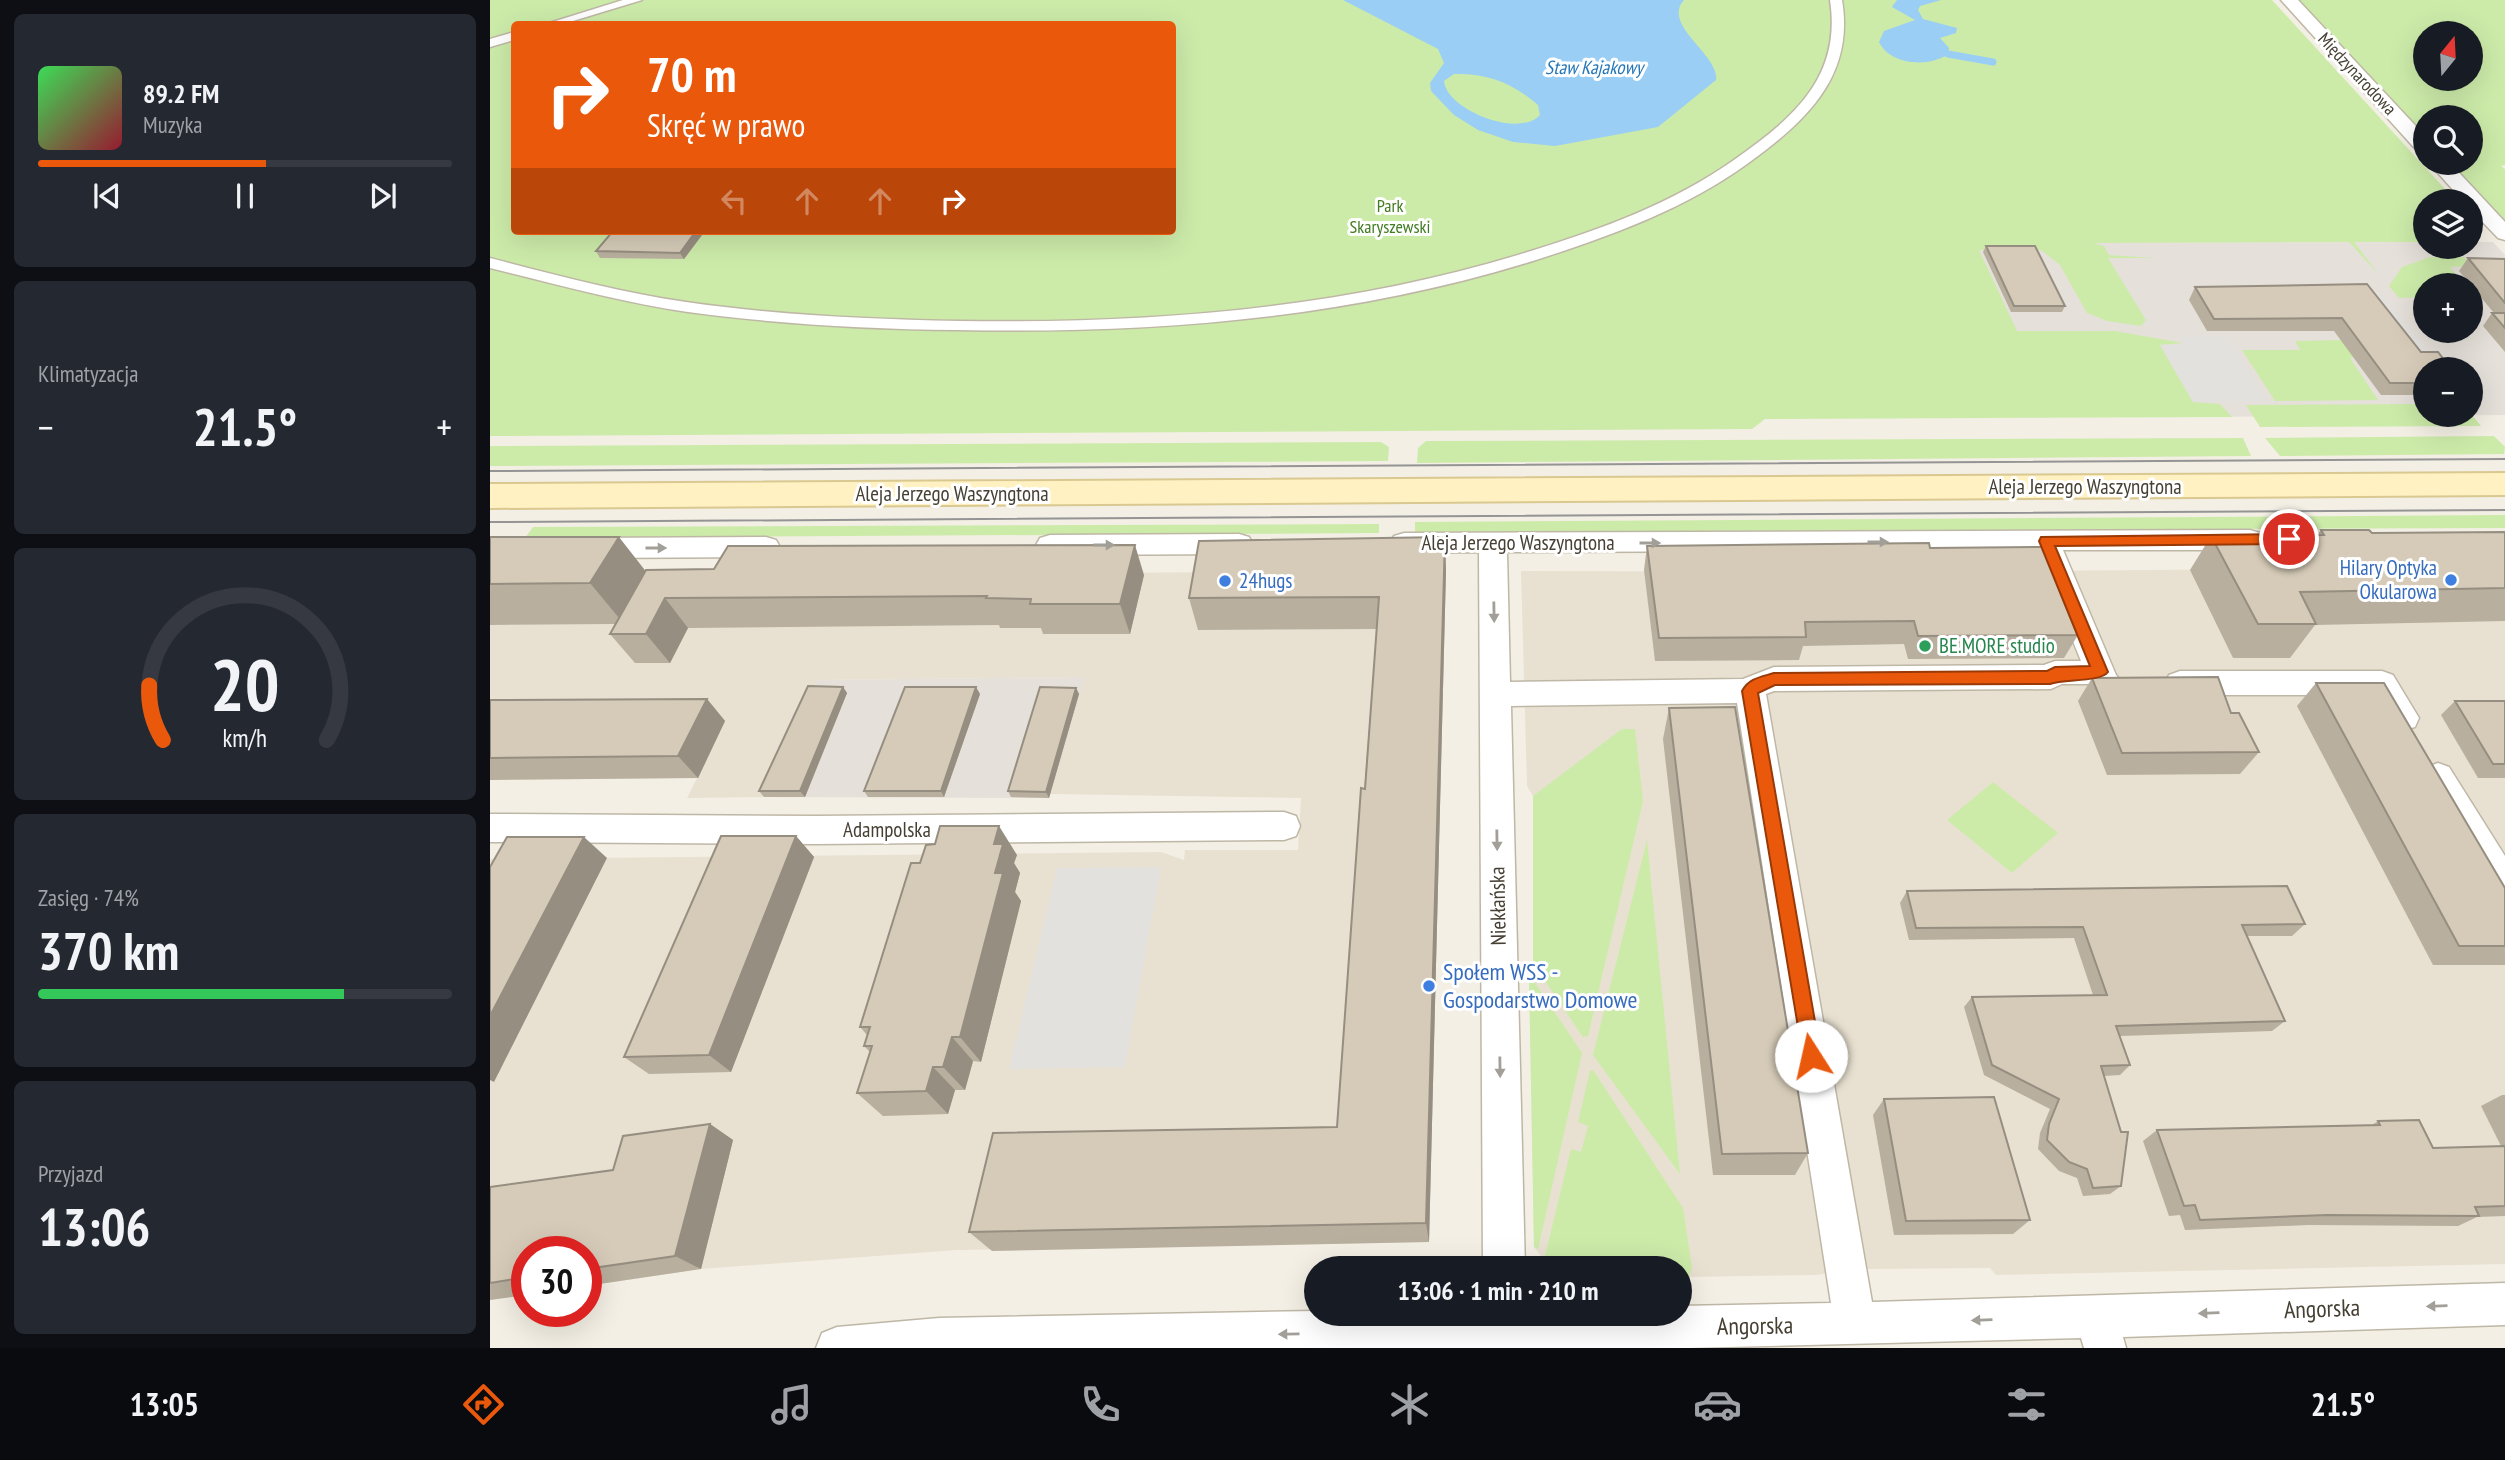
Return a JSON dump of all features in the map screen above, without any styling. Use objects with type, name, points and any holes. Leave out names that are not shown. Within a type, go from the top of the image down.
[{"type":"main road","name":"Aleja Jerzego Waszyngtona","points":[[490,496],[2505,484]]},
{"type":"street","points":[[562,21],[636,0]]},
{"type":"street","points":[[490,263],[652,301],[762,316],[844,323],[996,327],[1164,324],[1273,312],[1409,289],[1509,266],[1615,229],[1684,196],[1745,159],[1785,129],[1832,70],[1840,27],[1836,0]]},
{"type":"street","name":"Międzynarodowa","points":[[2289,0],[2413,135]]},
{"type":"street","points":[[490,43],[511,37]]},
{"type":"street","points":[[2450,175],[2505,234]]},
{"type":"street","name":"Aleja Jerzego Waszyngtona","points":[[1372,543],[2283,539]]},
{"type":"street","points":[[2046,541],[2127,680]]},
{"type":"street","points":[[1022,545],[1260,544]]},
{"type":"street","name":"Niekłańska","points":[[1493,544],[1504,1256]]},
{"type":"street","points":[[560,548],[798,547]]},
{"type":"street","points":[[1495,694],[1750,691],[1756,685],[1774,679],[2050,677],[2055,673],[2127,680],[2382,682],[2505,886]]},
{"type":"street","points":[[1750,691],[1855,1324]]},
{"type":"street","name":"Adampolska","points":[[490,828],[816,830],[1284,827]]},
{"type":"street","name":"Angorska","points":[[837,1348],[939,1339],[1855,1324],[2100,1332],[2505,1304]]},
{"type":"shaded area","points":[[2413,242],[2413,259],[2483,259],[2483,242],[2493,242],[2505,255],[2505,415],[2483,415],[2483,357],[2413,357],[2413,416],[2179,417],[1999,335],[1960,243]]},
{"type":"shaded area","points":[[2362,293],[2381,293],[2413,332],[2413,343],[2422,343],[2434,357],[2413,359]]},
{"type":"shaded area","points":[[2179,336],[2227,337],[2268,401],[2193,402],[2160,345],[2183,344]]},
{"type":"shaded area","points":[[2505,567],[2505,1264],[1996,1275],[1990,1268],[1868,1269],[1816,1275],[1692,1277],[1692,1256],[1541,1256],[1534,1247],[1529,974],[1533,963],[1533,796],[1527,786],[1521,571],[1921,572]]},
{"type":"shaded area","points":[[1394,571],[1429,1242],[957,1250],[701,1269],[602,1284],[602,1236],[511,1236],[511,1297],[490,1300],[490,859],[1161,852],[1184,860],[1185,850],[1298,850],[1301,798],[1050,794],[1084,677],[818,680],[765,797],[687,798],[697,778],[490,780],[490,577]]},
{"type":"shaded area","points":[[1085,677],[1049,798],[765,797],[817,680]]},
{"type":"shaded area","points":[[1161,867],[1125,1067],[1009,1069],[1057,868]]},
{"type":"green space","name":"Park Skaryszewski","points":[[490,0],[2272,0],[2413,154],[2413,175],[2432,175],[2445,189],[2413,189],[2413,242],[2354,242],[2379,275],[2349,242],[2093,243],[2104,246],[2109,255],[2155,258],[2108,258],[2146,320],[2141,326],[2107,321],[2087,313],[2060,265],[2041,250],[1979,250],[2017,331],[2115,331],[2183,343],[2160,345],[2193,402],[2220,404],[2232,417],[1765,419],[1752,429],[490,436]]},
{"type":"green space","points":[[2299,0],[2505,0],[2505,165],[2501,166],[2505,169],[2505,220],[2483,197],[2483,189],[2476,189],[2462,175],[2483,175],[2483,105],[2413,105],[2413,122]]},
{"type":"green space","points":[[2424,259],[2466,259],[2472,266],[2450,267],[2455,273],[2413,273],[2413,297],[2399,298],[2389,286],[2402,267]]},
{"type":"green space","points":[[2343,340],[2356,357],[2350,358],[2378,400],[2275,401],[2242,350],[2300,350],[2295,341]]},
{"type":"green space","points":[[2413,404],[2413,426],[2260,427],[2246,405]]},
{"type":"green space","points":[[2494,436],[2505,447],[2504,454],[2280,456],[2265,438]]},
{"type":"green space","points":[[2243,438],[2251,456],[1417,463],[1418,448],[1426,441]]},
{"type":"green space","points":[[1381,442],[1389,447],[1388,461],[490,466],[490,446]]},
{"type":"green space","points":[[2505,515],[2505,528],[1415,532],[1415,522]]},
{"type":"green space","points":[[1379,524],[1379,533],[525,538],[533,527]]},
{"type":"green space","points":[[1622,729],[1635,729],[1643,801],[1588,1036],[1583,1037],[1533,963],[1533,796]]},
{"type":"green space","points":[[1993,782],[2058,833],[2012,873],[1947,820]]},
{"type":"green space","points":[[1647,840],[1680,1174],[1593,1055]]},
{"type":"green space","points":[[1529,974],[1582,1053],[1538,1249],[1534,1247]]},
{"type":"green space","points":[[1593,1070],[1683,1208],[1690,1256],[1545,1256],[1571,1149],[1581,1152],[1588,1126],[1578,1122],[1590,1071]]},
{"type":"water","name":"Staw Kajakowy","points":[[1343,0],[1684,0],[1679,10],[1680,20],[1715,70],[1716,80],[1658,127],[1555,146],[1513,142],[1478,130],[1454,115],[1431,91],[1430,83],[1444,63],[1438,49]],"holes":[[[1454,74],[1466,74],[1509,85],[1538,105],[1540,115],[1530,122],[1516,124],[1485,118],[1469,110],[1457,102],[1444,81]]]},
{"type":"water","points":[[1897,0],[1941,0],[1920,6],[1918,10],[1923,19],[1957,28],[1956,33],[1940,38],[1949,48],[1948,54],[1931,61],[1910,62],[1884,50],[1879,42],[1884,31],[1915,20],[1892,7]]},
{"type":"building","points":[[610,235],[693,235],[680,253],[596,251]]},
{"type":"building","points":[[1986,246],[2035,246],[2065,306],[2014,306]]},
{"type":"building","points":[[2469,259],[2505,259],[2505,303],[2483,273]]},
{"type":"building","points":[[2367,284],[2421,352],[2438,352],[2442,357],[2413,357],[2413,383],[2390,383],[2342,318],[2214,319],[2195,287]]},
{"type":"building","points":[[2492,313],[2505,313],[2505,328]]},
{"type":"building","points":[[2321,530],[2369,530],[2372,533],[2505,532],[2505,588],[2300,592],[2316,624],[2258,624],[2211,536],[2324,535]]},
{"type":"building","points":[[490,537],[619,537],[590,583],[490,584]]},
{"type":"building","points":[[1445,537],[1426,1223],[969,1232],[993,1133],[1337,1127],[1361,788],[1365,789],[1379,597],[1189,598],[1199,541]]},
{"type":"building","points":[[1929,543],[1930,548],[2043,547],[2078,635],[1918,636],[1914,621],[1805,622],[1806,637],[1659,638],[1647,546]]},
{"type":"building","points":[[1135,545],[1120,604],[1030,604],[1031,599],[986,598],[987,596],[665,598],[646,634],[610,634],[646,570],[714,569],[728,546]]},
{"type":"building","points":[[2218,677],[2231,713],[2239,713],[2259,752],[2122,753],[2092,678]]},
{"type":"building","points":[[2316,683],[2384,683],[2505,888],[2505,946],[2459,946]]},
{"type":"building","points":[[808,686],[843,687],[800,791],[759,791]]},
{"type":"building","points":[[905,687],[976,687],[941,791],[864,791]]},
{"type":"building","points":[[1040,687],[1076,688],[1046,792],[1008,791]]},
{"type":"building","points":[[707,699],[678,756],[490,758],[490,700]]},
{"type":"building","points":[[2455,701],[2505,701],[2505,764],[2493,764]]},
{"type":"building","points":[[1735,707],[1808,1153],[1722,1154],[1669,708]]},
{"type":"building","points":[[940,826],[999,826],[994,844],[1003,844],[995,873],[1003,873],[960,1037],[952,1037],[943,1067],[933,1067],[926,1091],[857,1093],[872,1046],[864,1046],[870,1027],[860,1027],[911,863],[920,863],[926,845],[935,844]]},
{"type":"building","points":[[721,836],[796,836],[709,1055],[624,1057]]},
{"type":"building","points":[[507,837],[584,837],[490,1016],[490,867]]},
{"type":"building","points":[[2287,886],[2305,924],[2242,925],[2285,1021],[2116,1026],[2130,1065],[2101,1066],[2121,1132],[2128,1132],[2121,1186],[2093,1188],[2087,1169],[2069,1162],[2047,1140],[2049,1124],[2059,1099],[1992,1065],[1972,997],[2107,995],[2083,927],[1916,928],[1907,891]]},
{"type":"building","points":[[1994,1097],[2030,1220],[1906,1221],[1884,1099]]},
{"type":"building","points":[[2419,1120],[2433,1148],[2505,1146],[2505,1206],[2475,1207],[2479,1216],[2327,1215],[2200,1220],[2195,1205],[2184,1206],[2157,1130],[2380,1125],[2378,1121]]},
{"type":"building","points":[[710,1124],[675,1256],[602,1267],[602,1236],[511,1236],[511,1280],[490,1283],[490,1187],[613,1170],[623,1136]]},
{"type":"waterway","points":[[1948,54],[1993,62]]},
{"type":"tram line","points":[[490,471],[2505,459]]},
{"type":"tram line","points":[[490,522],[2505,510]]},
{"type":"place","name":"Hilary Optyka Okularowa","points":[[2451,580]]},
{"type":"place","name":"24hugs","points":[[1225,581]]},
{"type":"place","name":"BE.MORE studio","points":[[1925,646]]},
{"type":"place","name":"Społem WSS - Gospodarstwo Domowe","points":[[1429,986]]},
{"type":"route","points":[[1811,1056],[1750,691],[1756,685],[1774,679],[2050,677],[2055,673],[2100,672],[2046,541],[2289,539]]}]
